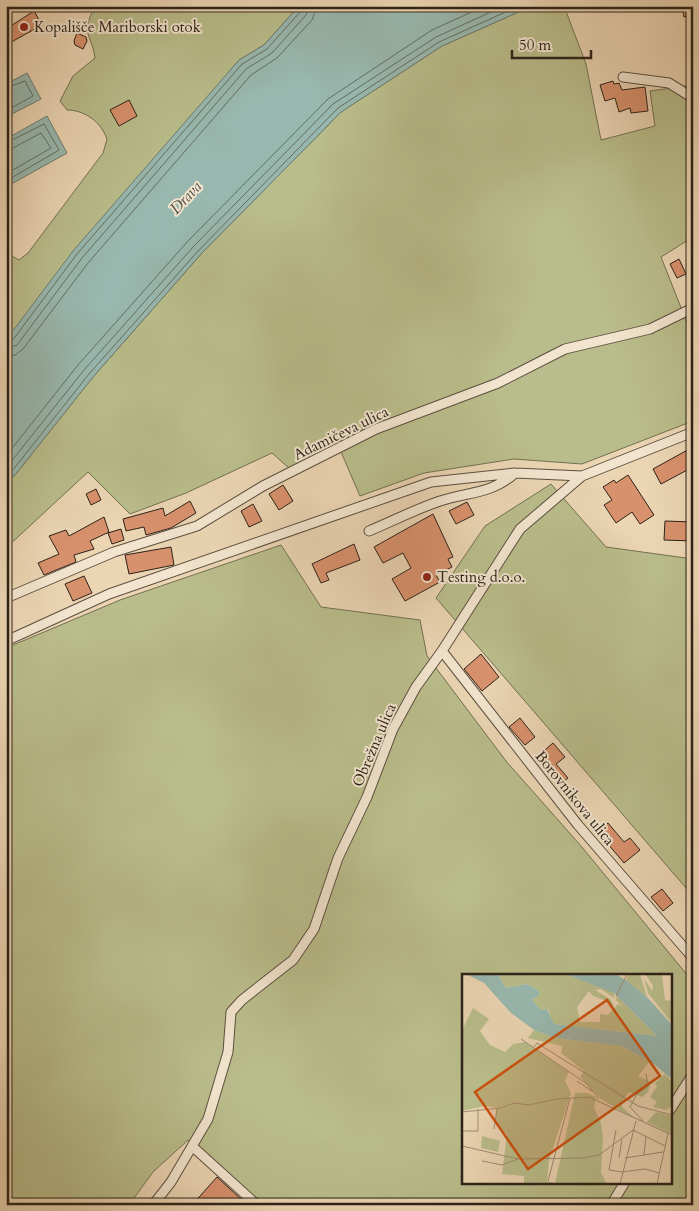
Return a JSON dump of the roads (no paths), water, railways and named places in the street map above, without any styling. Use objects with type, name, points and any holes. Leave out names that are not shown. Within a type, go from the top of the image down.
[{"type":"street","points":[[623,77],[669,83],[693,98]]},
{"type":"street","name":"Adamičeva ulica","points":[[6,598],[114,552],[197,526],[263,486],[376,429],[498,382],[565,349],[650,328],[693,308]]},
{"type":"street","name":"Obrežna ulica","points":[[193,1147],[208,1119],[219,1087],[228,1052],[231,1012],[242,1000],[293,960],[314,930],[338,858],[367,797],[393,729],[416,687],[442,651],[520,529],[582,476],[693,432]]},
{"type":"street","points":[[369,531],[441,500],[491,490],[503,484],[515,473]]},
{"type":"street","name":"Obrežna ulica","points":[[6,641],[109,594],[431,482],[515,473],[582,476]]},
{"type":"street","name":"Borovnikova ulica","points":[[442,651],[578,825],[693,958]]},
{"type":"street","points":[[672,1107],[693,1074]]},
{"type":"street","points":[[153,1205],[165,1191],[193,1147],[258,1205]]},
{"type":"street","points":[[611,1205],[624,1184]]},
{"type":"water","name":"Drava","points":[[299,6],[532,6],[442,46],[341,112],[202,253],[93,377],[15,475],[6,482],[6,340],[73,251],[239,60],[264,45]]},
{"type":"water","points":[[27,73],[41,99],[6,117],[6,84]]},
{"type":"water","points":[[47,116],[67,153],[6,187],[6,139]]},
{"type":"place","name":"Kopališče Mariborski otok","points":[[24,27]]},
{"type":"place","name":"Testing d.o.o.","points":[[427,577]]}]
